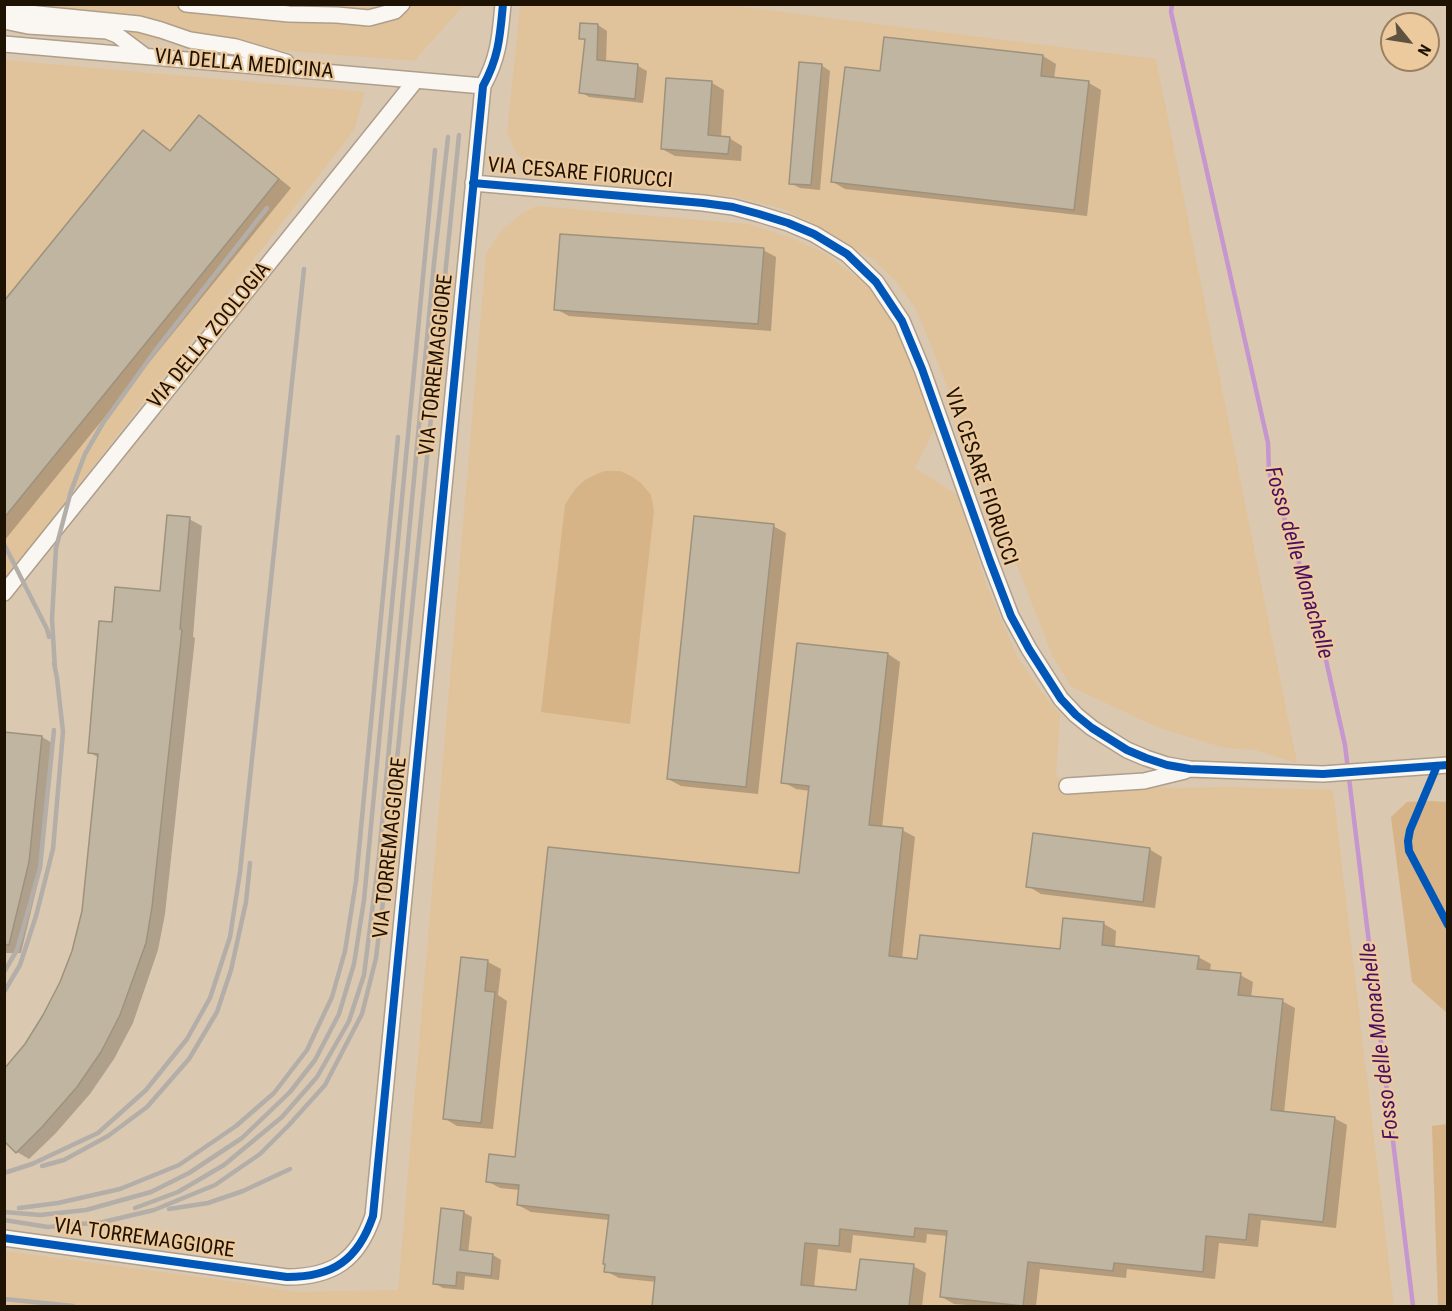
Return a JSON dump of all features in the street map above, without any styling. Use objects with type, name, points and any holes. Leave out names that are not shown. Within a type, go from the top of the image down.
[{"type":"street","points":[[186,4],[289,14],[369,18],[395,10],[402,4]]},
{"type":"street","name":"VIA TORREMAGGIORE","points":[[4,1238],[275,1276],[299,1277],[317,1274],[341,1264],[360,1244],[369,1227],[373,1216],[483,86],[494,66],[498,50],[503,4]]},
{"type":"street","points":[[4,9],[139,24],[190,40],[236,47],[312,71]]},
{"type":"street","points":[[4,21],[28,26],[107,31],[117,35],[145,56]]},
{"type":"street","name":"VIA DELLA MEDICINA","points":[[4,44],[483,86]]},
{"type":"street","name":"VIA DELLA ZOOLOGIA","points":[[4,593],[416,80]]},
{"type":"street","name":"VIA CESARE FIORUCCI","points":[[473,183],[733,207],[788,223],[814,234],[847,254],[862,267],[876,282],[902,321],[922,369],[1011,616],[1061,699],[1076,715],[1109,739],[1146,758],[1167,765],[1194,769],[1323,774],[1448,765]]},
{"type":"street","points":[[1067,786],[1144,781],[1194,769]]},
{"type":"shaded area","points":[[4,5],[464,5],[414,61],[5,28]]},
{"type":"shaded area","points":[[520,5],[727,5],[1156,59],[1297,763],[1255,750],[1225,748],[1159,728],[1072,687],[1052,655],[916,309],[895,280],[871,258],[784,209],[737,197],[555,180],[531,169],[516,153],[507,132]]},
{"type":"shaded area","points":[[5,60],[365,92],[354,130],[5,580]]},
{"type":"shaded area","points":[[537,206],[747,224],[789,237],[823,252],[866,284],[891,319],[917,374],[934,430],[915,468],[957,495],[987,586],[1017,656],[1037,686],[1060,714],[1056,777],[1168,788],[1333,790],[1394,1306],[5,1306],[5,1251],[295,1292],[398,1290],[486,254],[500,232],[519,215]]},
{"type":"shaded area","points":[[605,471],[620,471],[641,483],[651,495],[654,511],[630,724],[541,712],[565,505],[581,484]]},
{"type":"shaded area","points":[[1407,802],[1447,802],[1447,1013],[1412,982],[1391,817]]},
{"type":"shaded area","points":[[1447,1124],[1447,1306],[1438,1306],[1432,1126]]},
{"type":"building","points":[[580,23],[598,24],[597,60],[638,64],[635,99],[579,93],[585,39],[579,39]]},
{"type":"building","points":[[884,37],[1043,55],[1041,76],[1089,81],[1074,210],[831,182],[845,67],[880,71]]},
{"type":"building","points":[[799,62],[822,64],[811,185],[789,184]]},
{"type":"building","points":[[666,78],[712,81],[708,135],[730,137],[728,154],[661,149]]},
{"type":"building","points":[[199,115],[279,179],[4,518],[4,301],[143,130],[170,151]]},
{"type":"building","points":[[560,234],[764,248],[758,324],[554,310]]},
{"type":"building","points":[[167,515],[190,517],[180,629],[182,630],[152,907],[146,943],[120,1015],[101,1052],[77,1087],[16,1153],[4,1141],[4,1069],[25,1044],[60,982],[72,951],[82,911],[98,754],[88,753],[99,621],[112,622],[115,587],[160,591]]},
{"type":"building","points":[[694,516],[774,524],[746,787],[667,779]]},
{"type":"building","points":[[797,643],[888,653],[869,825],[903,828],[889,956],[917,959],[920,935],[1060,949],[1063,918],[1104,922],[1102,945],[1199,956],[1197,969],[1241,973],[1238,995],[1283,999],[1271,1110],[1335,1117],[1323,1222],[1249,1214],[1246,1240],[1206,1236],[1203,1272],[1114,1263],[1113,1271],[1028,1262],[1023,1306],[940,1297],[947,1231],[915,1228],[914,1237],[840,1229],[839,1246],[805,1243],[801,1285],[856,1290],[860,1259],[914,1264],[909,1306],[652,1306],[655,1277],[604,1272],[609,1215],[517,1205],[519,1185],[486,1182],[489,1154],[515,1157],[548,847],[799,873],[809,786],[781,783]]},
{"type":"building","points":[[4,732],[42,736],[29,862],[9,945],[4,944]]},
{"type":"building","points":[[1033,833],[1150,848],[1143,902],[1026,887]]},
{"type":"building","points":[[461,957],[488,960],[485,991],[495,992],[481,1123],[443,1119]]},
{"type":"building","points":[[441,1208],[464,1211],[460,1250],[493,1254],[491,1276],[457,1272],[456,1286],[433,1284]]},
{"type":"waterway","name":"Fosso delle Monachelle","points":[[1172,4],[1171,12],[1268,443],[1269,472],[1315,611],[1345,745],[1413,1306]]},
{"type":"railway","points":[[4,1220],[48,1227],[103,1222],[154,1210],[215,1185],[260,1154],[325,1085],[362,1014],[376,958],[383,901],[459,135]]},
{"type":"railway","points":[[135,1208],[178,1192],[224,1165],[282,1117],[317,1077],[349,1021],[364,975],[379,856],[434,263],[448,137]]},
{"type":"railway","points":[[4,1212],[40,1215],[86,1210],[151,1192],[189,1173],[242,1138],[290,1092],[315,1060],[339,1014],[354,964],[364,900],[435,150]]},
{"type":"railway","points":[[55,669],[52,619],[56,548],[71,491],[85,454],[103,423],[155,351],[267,208]]},
{"type":"railway","points":[[4,1173],[32,1164],[98,1133],[146,1090],[187,1039],[210,998],[230,937],[240,872],[304,269]]},
{"type":"railway","points":[[19,1208],[58,1203],[120,1189],[179,1165],[236,1126],[274,1093],[307,1050],[332,997],[345,951],[356,881],[398,437]]},
{"type":"railway","points":[[4,544],[49,637]]},
{"type":"railway","points":[[4,992],[20,965],[36,916],[53,849],[63,732],[54,663]]},
{"type":"railway","points":[[4,972],[17,950],[40,868],[54,730]]},
{"type":"railway","points":[[42,1166],[64,1160],[108,1136],[147,1107],[189,1059],[217,1012],[231,970],[246,902],[250,863]]},
{"type":"railway","points":[[169,1209],[208,1203],[243,1191],[290,1169]]},
{"type":"railway","points":[[4,1299],[73,1306]]},
{"type":"cycle path","points":[[4,1238],[287,1277],[318,1274],[342,1263],[360,1244],[367,1231],[373,1216],[483,86],[496,56],[503,4]]},
{"type":"cycle path","points":[[473,183],[733,207],[788,223],[814,234],[847,254],[876,282],[902,321],[922,369],[1011,616],[1029,649],[1061,699],[1076,715],[1127,750],[1167,765],[1190,769],[1323,774],[1448,765]]},
{"type":"cycle path","points":[[1437,766],[1410,830],[1408,841],[1409,851],[1448,925]]}]
